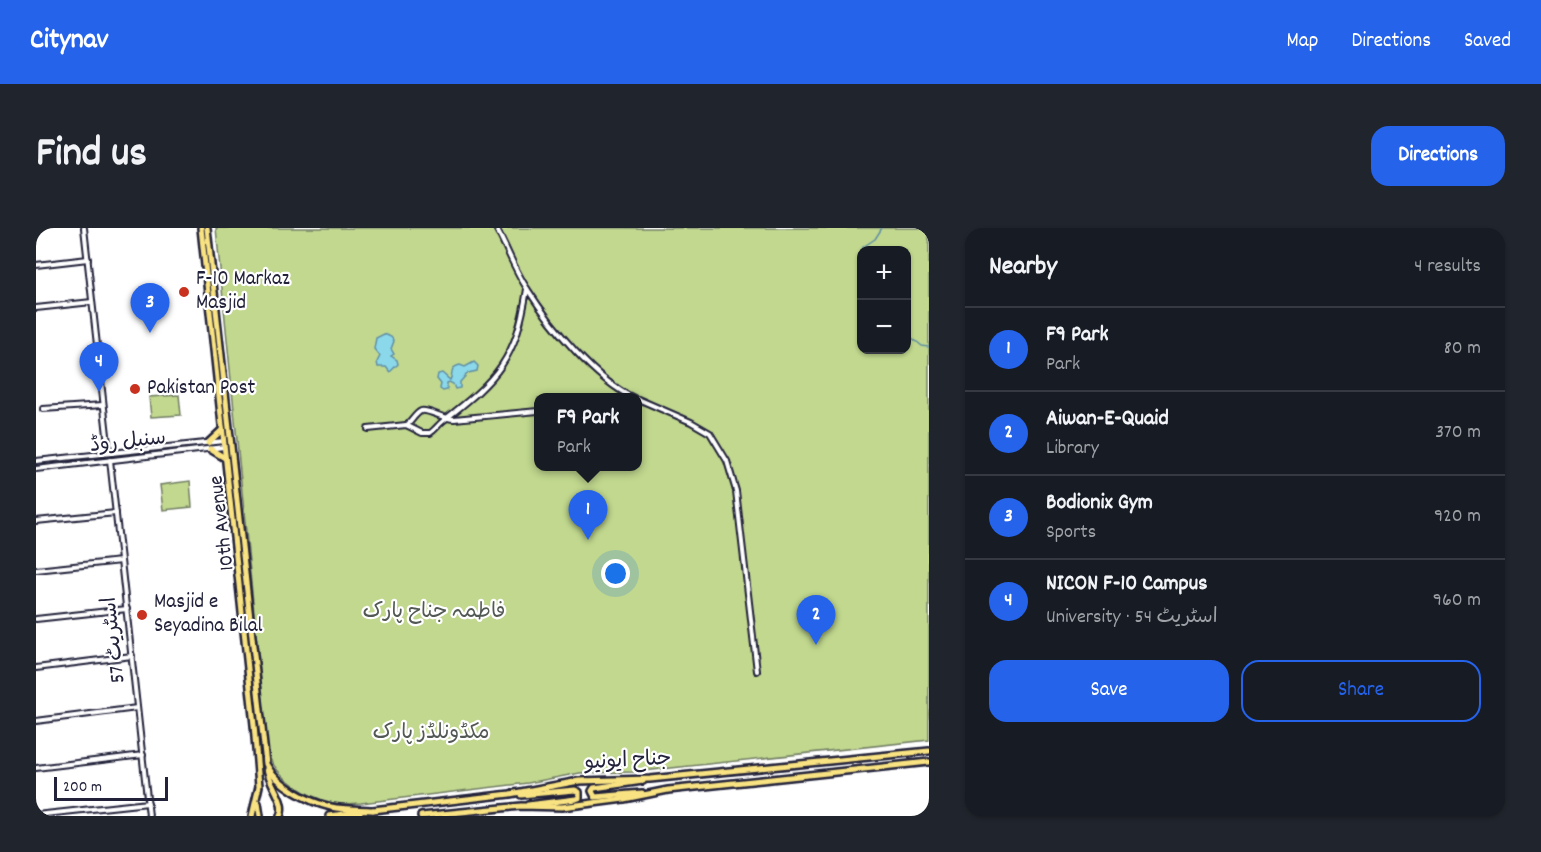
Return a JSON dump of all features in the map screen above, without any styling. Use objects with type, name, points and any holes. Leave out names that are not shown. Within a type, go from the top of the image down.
[{"type":"main road","name":"10th Avenue","points":[[201,228],[207,253]]},
{"type":"main road","name":"10th Avenue","points":[[207,228],[207,253],[219,368],[266,764],[270,782],[282,804],[280,816]]},
{"type":"main road","name":"10th Avenue","points":[[219,368],[222,430],[254,725],[258,796],[252,816]]},
{"type":"main road","points":[[222,430],[209,446],[225,458]]},
{"type":"main road","points":[[244,633],[252,633]]},
{"type":"main road","name":"جناح ایونیو","points":[[329,816],[510,794],[579,781],[650,779],[929,751]]},
{"type":"main road","name":"جناح ایونیو","points":[[421,816],[521,806],[562,807],[624,799],[646,793],[929,762]]},
{"type":"main road","points":[[266,764],[280,781],[310,800],[333,808],[373,810]]},
{"type":"main road","points":[[646,793],[595,797],[592,791],[594,788],[650,779]]},
{"type":"main road","points":[[510,794],[575,790],[580,795],[576,799],[521,806]]},
{"type":"main road","points":[[258,796],[260,816]]},
{"type":"street","points":[[84,228],[109,453]]},
{"type":"street","points":[[496,228],[527,289],[572,346],[597,371],[625,393]]},
{"type":"street","points":[[36,265],[88,259]]},
{"type":"street","points":[[368,429],[406,425],[426,434],[433,431],[478,394],[501,368],[512,350],[519,333],[527,289]]},
{"type":"street","points":[[36,308],[92,302]]},
{"type":"street","points":[[642,402],[691,422],[710,433],[727,461],[736,491],[757,671]]},
{"type":"street","points":[[43,409],[103,405]]},
{"type":"street","points":[[406,425],[424,410],[446,419],[534,411]]},
{"type":"street","name":"سنبل روڈ","points":[[36,469],[224,444]]},
{"type":"street","name":"سنبل روڈ","points":[[36,462],[109,453],[209,446]]},
{"type":"street","name":"اسٹریٹ 57","points":[[110,460],[149,816]]},
{"type":"street","points":[[36,521],[116,513]]},
{"type":"street","points":[[36,570],[121,561]]},
{"type":"street","points":[[36,619],[127,609]]},
{"type":"street","points":[[36,668],[132,656]]},
{"type":"street","points":[[36,721],[137,708]]},
{"type":"street","points":[[36,768],[143,755]]},
{"type":"street","points":[[36,815],[148,802]]},
{"type":"green space","name":"فاطمہ جناح پارک","points":[[216,228],[929,228],[929,740],[634,772],[580,773],[528,783],[343,804],[323,800],[294,786],[278,771],[268,754]]},
{"type":"green space","points":[[179,395],[181,415],[151,417],[149,397]]},
{"type":"green space","points":[[190,481],[192,507],[163,510],[160,485]]},
{"type":"water","points":[[384,334],[394,341],[391,349],[394,354],[391,356],[397,360],[398,364],[390,372],[386,367],[378,367],[377,362],[380,356],[374,349],[376,338]]},
{"type":"water","points":[[474,362],[478,366],[477,371],[468,373],[460,382],[460,388],[455,389],[449,382],[447,390],[440,389],[438,374],[442,373],[450,380],[454,368],[460,365],[465,367]]},
{"type":"waterway","points":[[864,246],[875,239],[882,228]]},
{"type":"waterway","points":[[911,337],[922,346],[929,347]]},
{"type":"place","name":"F-10 Markaz Masjid","points":[[184,292]]},
{"type":"place","name":"Bodionix Gym","points":[[150,333]]},
{"type":"place","name":"Pakistan Post","points":[[135,389]]},
{"type":"place","name":"NICON F-10 Campus","points":[[99,392]]},
{"type":"place","name":"F9 Park","points":[[588,540]]},
{"type":"place","name":"Masjid e Seyadina Bilal","points":[[142,615]]},
{"type":"place","name":"Aiwan-E-Quaid","points":[[816,645]]},
{"type":"park label","name":"مکڈونلڈز پارک","points":[[431,734]]}]
